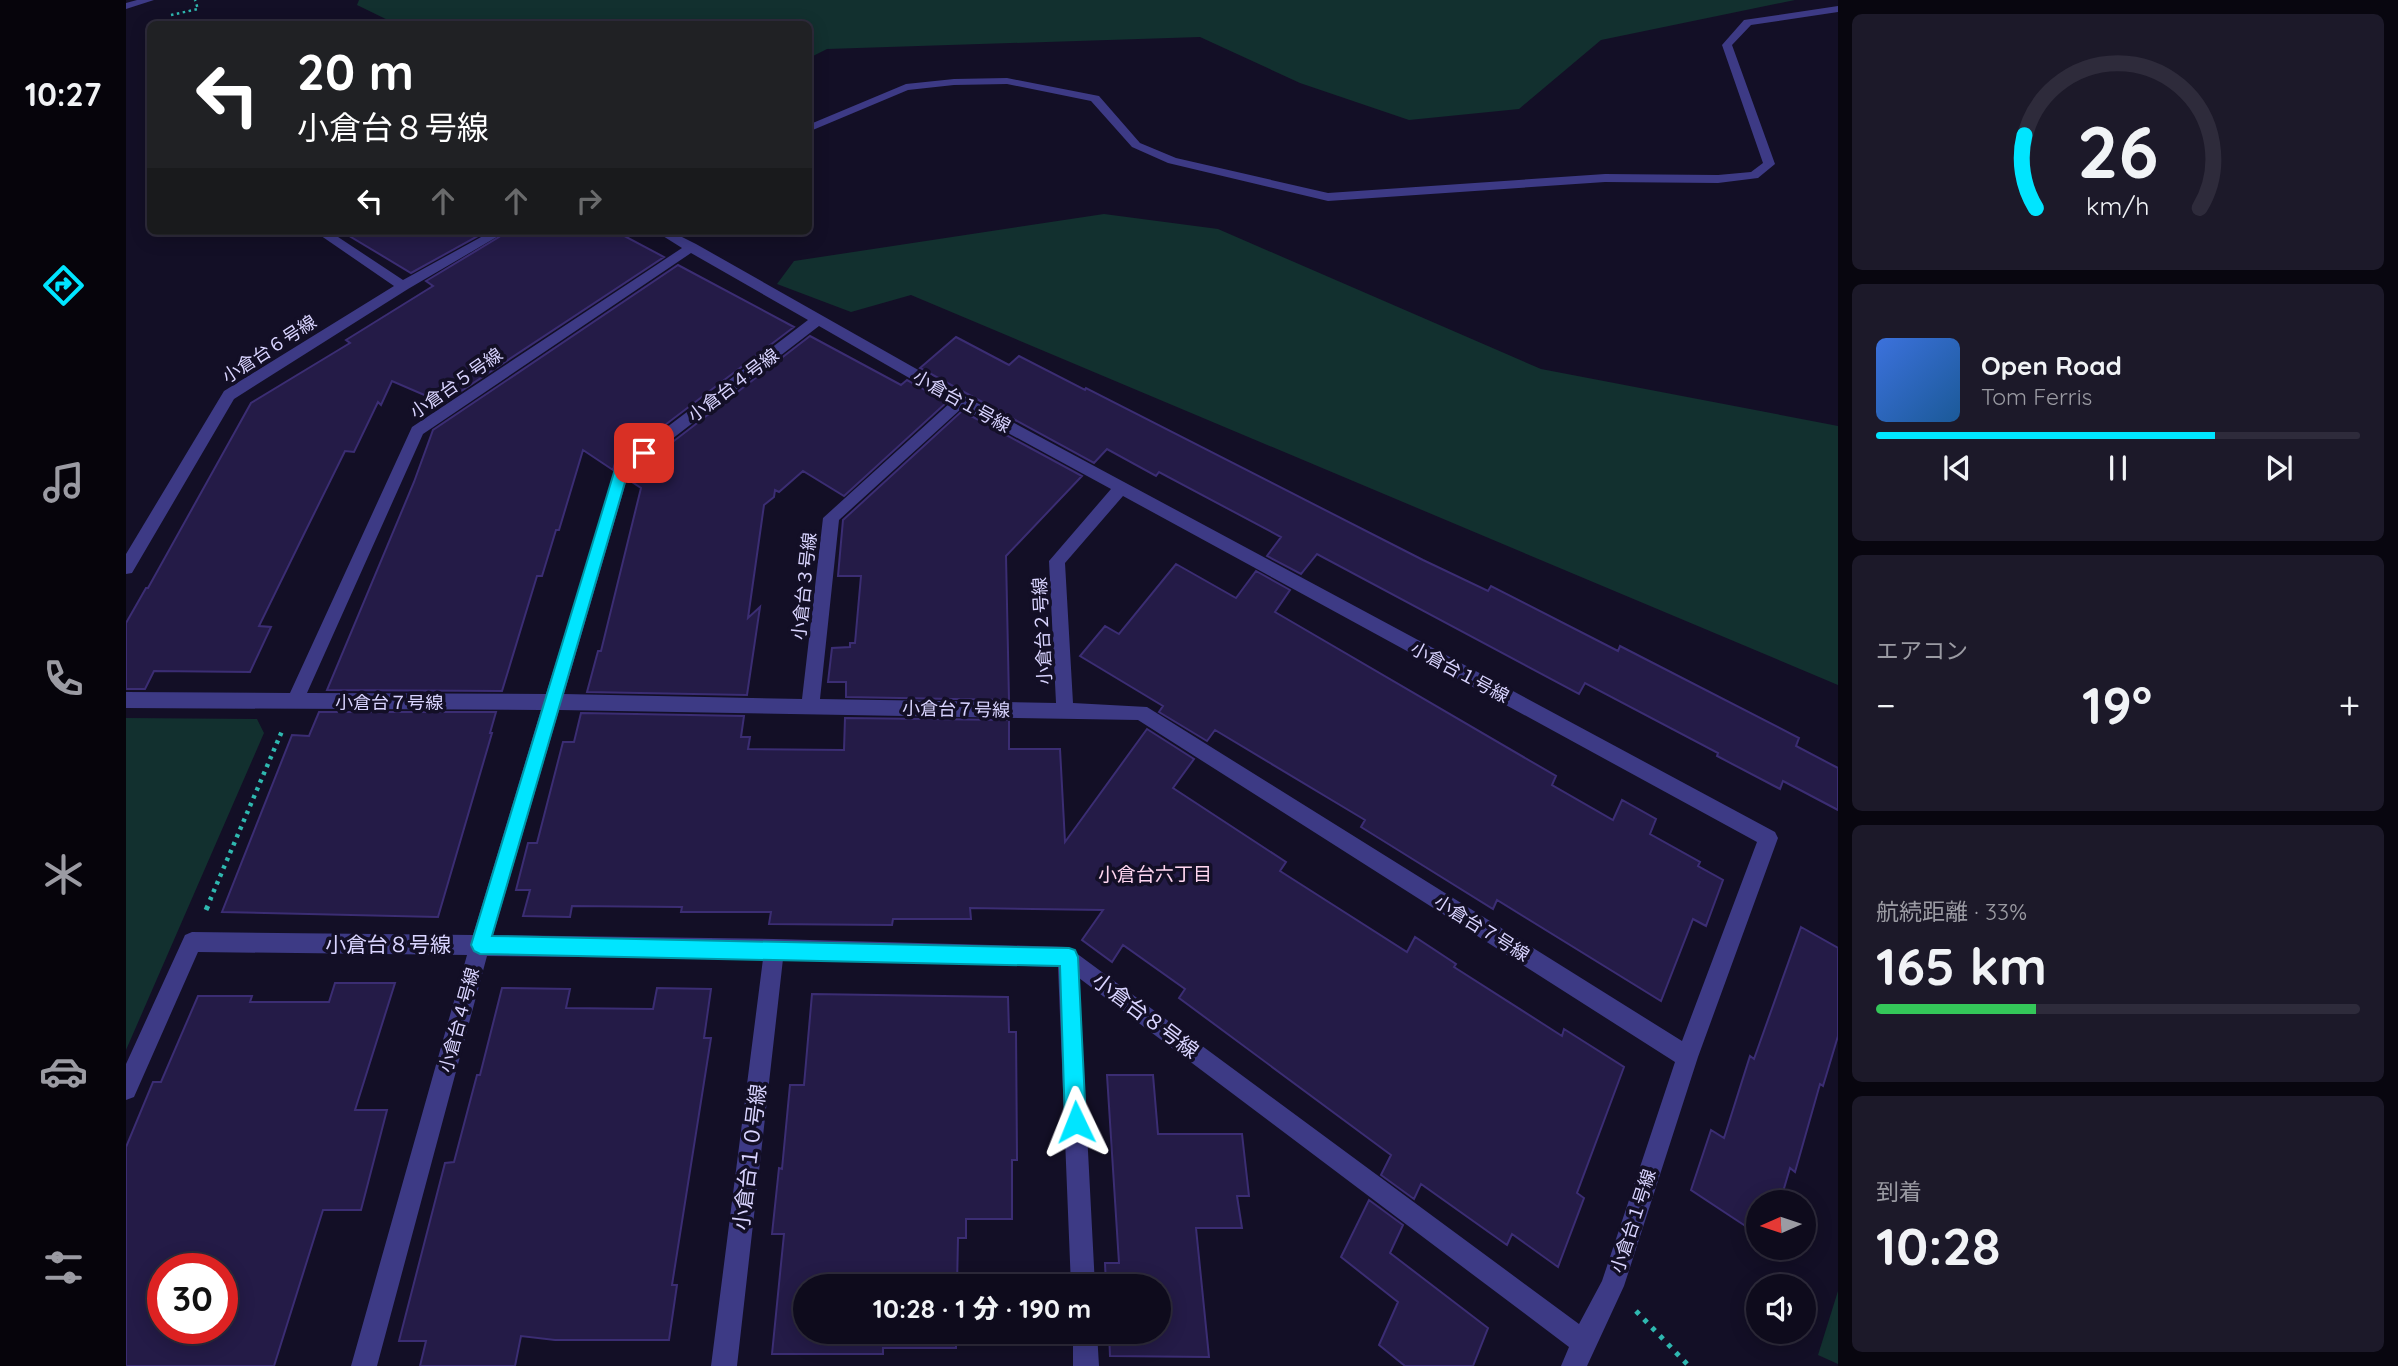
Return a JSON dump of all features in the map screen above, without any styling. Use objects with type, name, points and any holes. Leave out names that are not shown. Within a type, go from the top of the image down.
[{"type":"street","points":[[126,6],[149,0]]},
{"type":"street","points":[[812,127],[906,88],[954,82],[1007,81],[1095,98],[1136,145],[1172,161],[1328,197],[1605,178],[1730,178],[1754,174],[1769,164],[1727,45],[1748,22],[1838,9]]},
{"type":"street","points":[[326,235],[402,286]]},
{"type":"street","name":"小倉台６号線","points":[[126,568],[229,396],[402,286],[494,235]]},
{"type":"street","name":"小倉台１号線","points":[[669,235],[961,401],[1768,838],[1687,1057],[1612,1286],[1583,1342],[1574,1366]]},
{"type":"street","name":"小倉台５号線","points":[[295,701],[417,431],[692,247]]},
{"type":"street","name":"小倉台４号線","points":[[363,1366],[480,945],[622,469],[818,320]]},
{"type":"street","name":"小倉台３号線","points":[[810,706],[831,518],[961,401]]},
{"type":"street","name":"小倉台２号線","points":[[1065,711],[1057,561],[1121,488]]},
{"type":"street","name":"小倉台７号線","points":[[126,700],[552,702],[1141,712],[1687,1057]]},
{"type":"street","points":[[126,1089],[192,942]]},
{"type":"street","name":"小倉台８号線","points":[[192,942],[774,949],[1069,957],[1583,1342]]},
{"type":"street","name":"小倉台１０号線","points":[[724,1366],[774,949]]},
{"type":"street","points":[[1069,957],[1082,1274]]},
{"type":"street","points":[[1085,1344],[1086,1366]]},
{"type":"path","points":[[192,942],[295,701]]},
{"type":"path","points":[[1612,1286],[1689,1366]]},
{"type":"green space","points":[[359,0],[1795,0],[1601,40],[1519,109],[1409,120],[1300,83],[1200,37],[827,49],[812,56],[812,21],[390,21],[357,5]]},
{"type":"green space","points":[[1104,214],[1218,229],[1541,369],[1838,426],[1838,685],[911,295],[851,312],[777,284],[794,261]]},
{"type":"green space","points":[[126,718],[257,719],[264,733],[126,1050]]},
{"type":"green space","points":[[1838,1291],[1838,1364],[1818,1355]]},
{"type":"building","points":[[348,235],[480,235],[411,273]]},
{"type":"building","points":[[502,235],[623,235],[664,257],[443,403],[392,381],[381,405],[378,402],[354,452],[345,451],[259,626],[271,627],[250,672],[154,671],[145,689],[126,689],[126,623],[251,403],[350,343],[346,340],[433,286],[426,281]]},
{"type":"building","points":[[678,265],[794,327],[615,463],[613,470],[583,450],[559,530],[556,530],[542,576],[537,576],[502,691],[327,690],[433,430]]},
{"type":"building","points":[[810,336],[901,385],[907,380],[947,402],[844,496],[803,471],[779,492],[775,490],[774,497],[764,505],[748,618],[760,607],[747,695],[587,692],[598,651],[601,651],[641,488],[629,480],[631,474]]},
{"type":"building","points":[[956,337],[1009,365],[1019,356],[1423,560],[1488,591],[1491,586],[1618,651],[1620,646],[1799,738],[1796,746],[1838,768],[1838,810],[1783,781],[1780,789],[1585,683],[1579,694],[1317,554],[1301,574],[1267,556],[1281,537],[1159,472],[1156,476],[1107,449],[1094,463],[920,368]]},
{"type":"building","points":[[962,411],[1082,476],[1006,556],[1009,700],[846,697],[846,682],[828,682],[832,648],[850,647],[850,643],[855,643],[861,576],[838,576],[843,520]]},
{"type":"building","points":[[1176,564],[1236,598],[1256,571],[1290,590],[1275,612],[1556,776],[1552,785],[1613,820],[1622,800],[1656,819],[1650,834],[1700,862],[1698,866],[1723,880],[1706,926],[1693,919],[1661,1001],[1497,900],[1493,909],[1361,827],[1365,820],[1215,730],[1207,741],[1159,712],[1163,706],[1080,656],[1105,626],[1119,634]]},
{"type":"building","points":[[319,712],[496,712],[438,917],[222,912],[292,735],[309,736]]},
{"type":"building","points":[[581,713],[744,716],[741,737],[750,737],[748,749],[844,750],[845,718],[1009,720],[1009,749],[1060,749],[1065,842],[1147,729],[1194,759],[1173,788],[1286,862],[1280,871],[1407,952],[1415,937],[1456,964],[1454,967],[1562,1036],[1564,1029],[1624,1067],[1577,1193],[1584,1198],[1558,1267],[1512,1234],[1507,1245],[1421,1184],[1414,1199],[1381,1175],[1391,1155],[1179,998],[1185,989],[1123,945],[1112,962],[1082,940],[1103,910],[970,908],[971,919],[893,919],[892,925],[769,924],[771,912],[681,912],[682,907],[572,906],[570,917],[523,916],[530,890],[516,890],[528,843],[537,843],[563,742],[574,742]]},
{"type":"building","points":[[1801,927],[1838,948],[1838,1036],[1823,1086],[1820,1084],[1795,1172],[1790,1168],[1784,1190],[1746,1190],[1746,1226],[1691,1190],[1711,1130],[1724,1138],[1750,1056],[1754,1059]]},
{"type":"building","points":[[335,983],[395,983],[355,1110],[387,1110],[361,1210],[323,1210],[274,1366],[126,1366],[126,1147],[153,1082],[161,1082],[198,996],[252,996],[250,1002],[329,1002]]},
{"type":"building","points":[[502,988],[570,989],[566,1008],[653,1009],[657,988],[711,989],[704,1038],[711,1038],[672,1285],[677,1285],[669,1340],[555,1340],[521,1336],[515,1366],[420,1366],[426,1341],[399,1341],[445,1163],[454,1162]]},
{"type":"building","points":[[812,994],[1008,997],[1009,1032],[1016,1032],[1017,1160],[1012,1160],[1012,1219],[966,1219],[966,1238],[958,1238],[957,1274],[793,1274],[793,1344],[956,1344],[956,1348],[883,1348],[883,1354],[772,1354],[784,1234],[772,1234],[779,1168],[782,1169],[790,1085],[804,1085]]},
{"type":"building","points":[[1107,1075],[1153,1075],[1158,1134],[1242,1134],[1249,1196],[1237,1196],[1242,1228],[1196,1228],[1209,1357],[1110,1356],[1110,1344],[1171,1344],[1171,1274],[1105,1274],[1105,1263],[1119,1263]]},
{"type":"building","points":[[1369,1200],[1403,1225],[1390,1253],[1488,1328],[1473,1366],[1405,1366],[1379,1345],[1398,1302],[1341,1257]]},
{"type":"district","name":"小倉台六丁目","points":[[1155,874]]},
{"type":"route","points":[[644,453],[622,469],[480,945],[1069,957],[1076,1122]]}]
